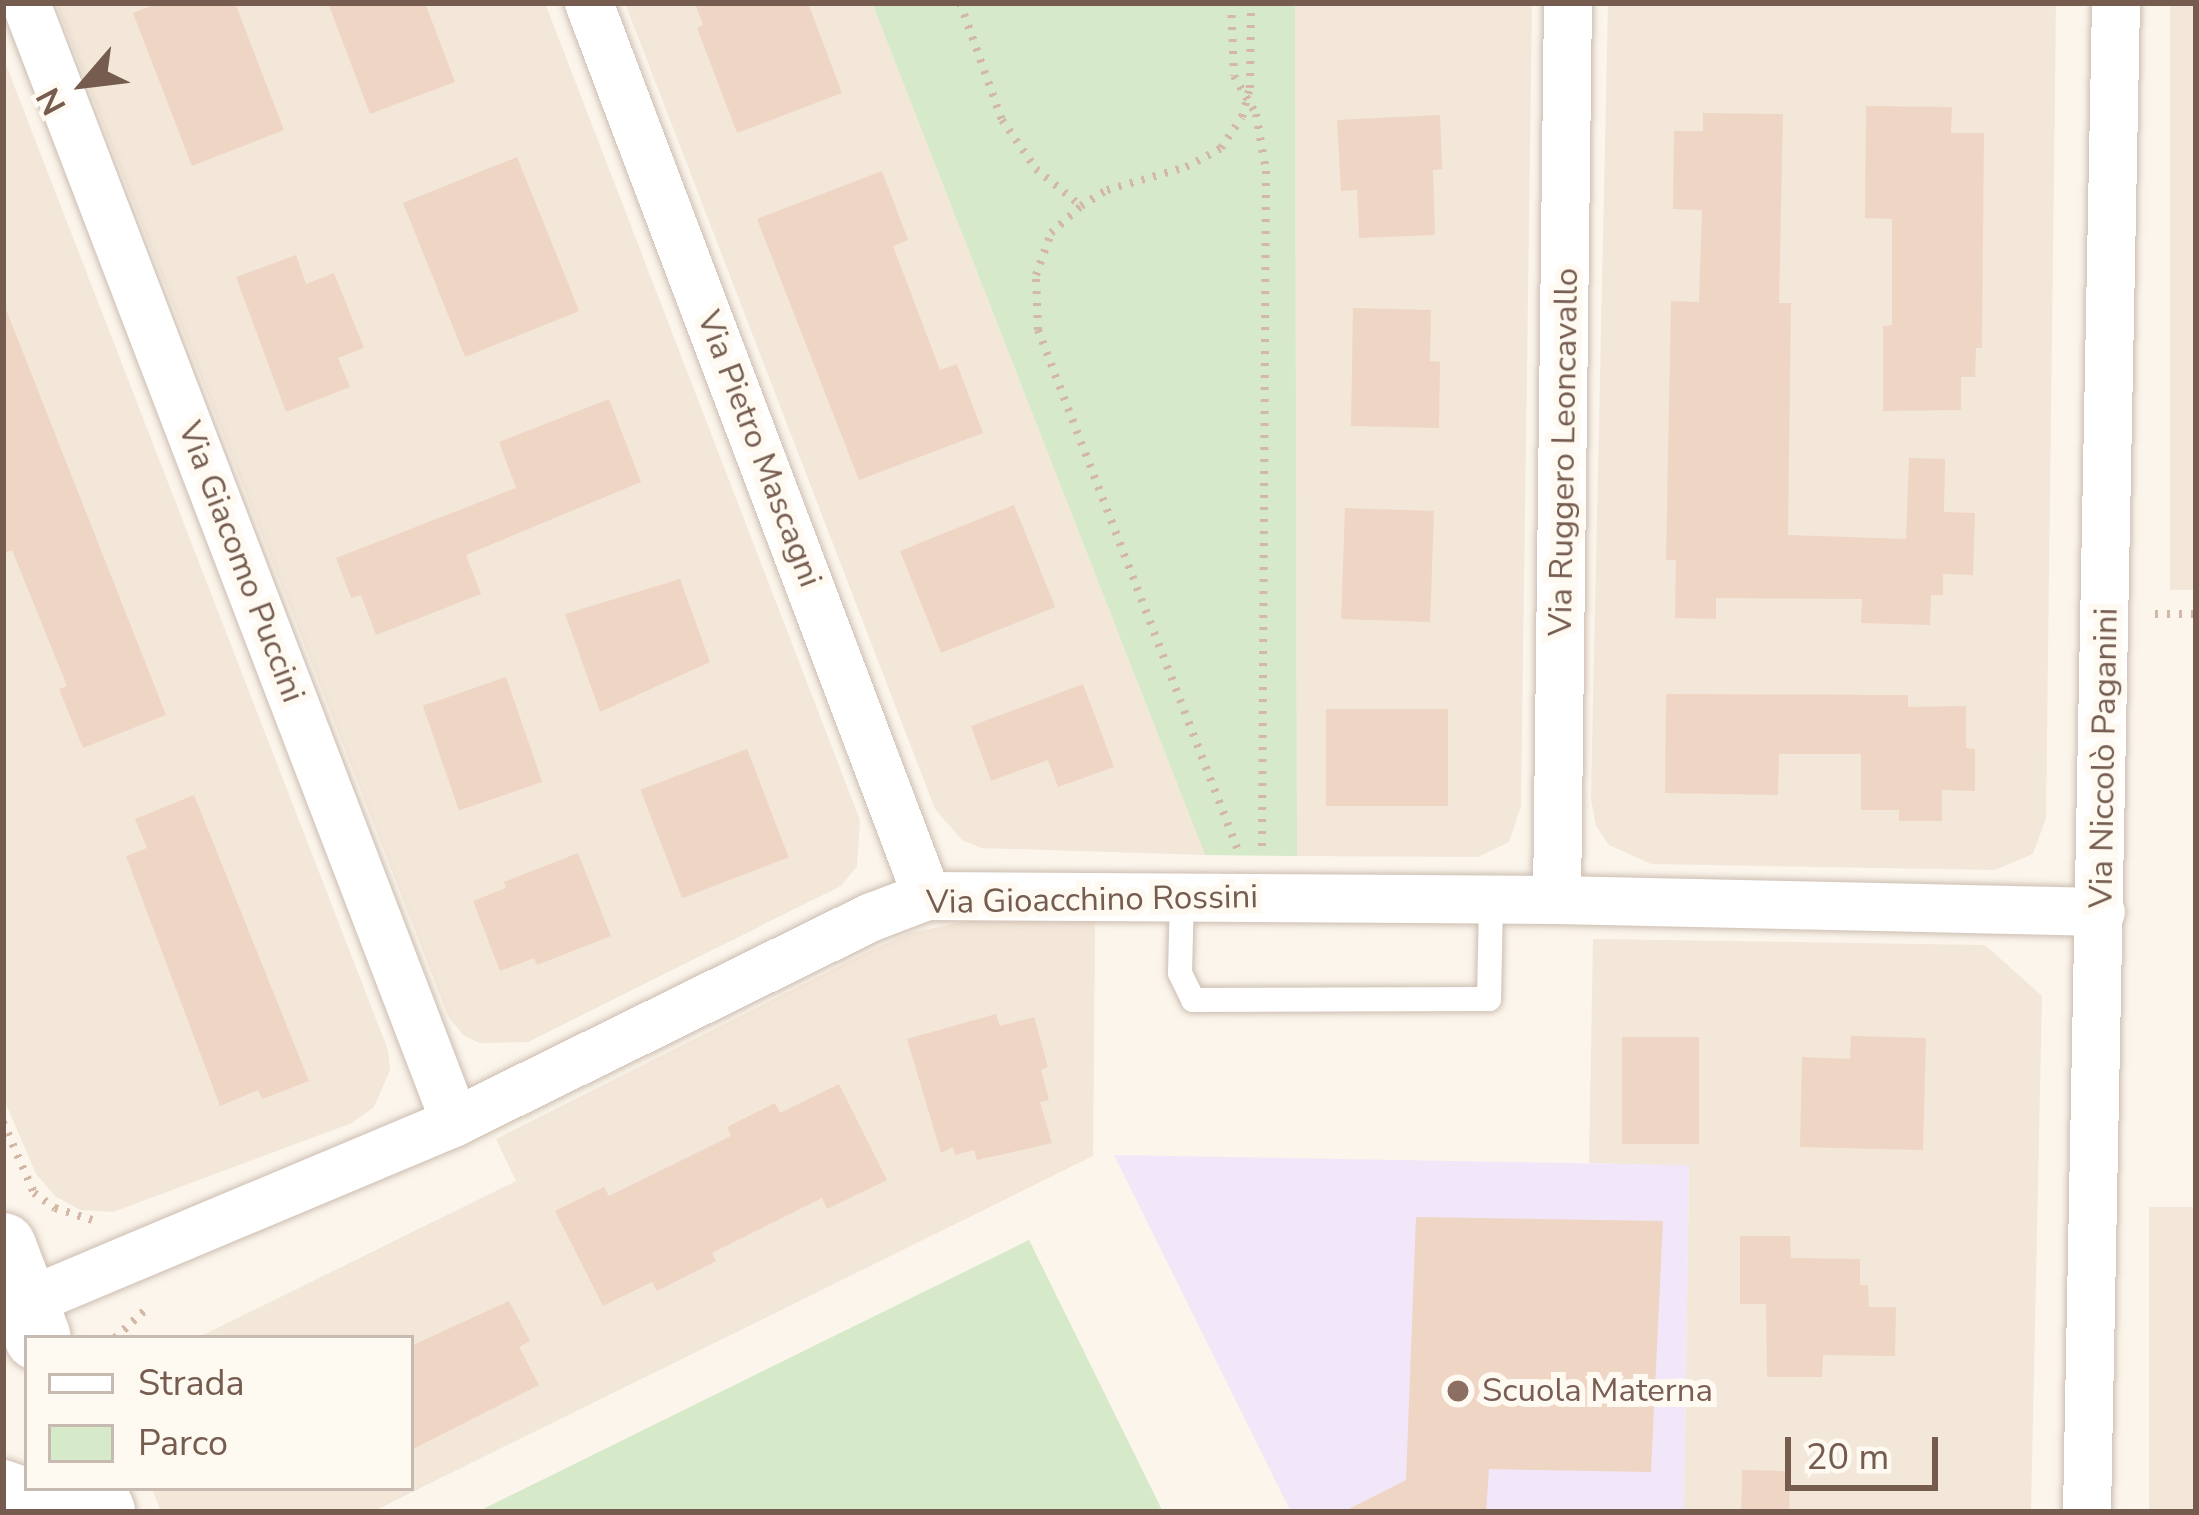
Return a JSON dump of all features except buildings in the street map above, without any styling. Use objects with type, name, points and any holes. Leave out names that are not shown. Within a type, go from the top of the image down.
[{"type":"street","name":"Via Giacomo Puccini","points":[[26,3],[455,1122]]},
{"type":"street","name":"Via Pietro Mascagni","points":[[589,3],[927,896]]},
{"type":"street","name":"Via Ruggero Leoncavallo","points":[[1557,900],[1568,3]]},
{"type":"street","name":"Via Niccolò Paganini","points":[[2087,1512],[2116,3]]},
{"type":"street","name":"Via Gioacchino Rossini","points":[[22,1296],[144,1255],[455,1122],[872,917],[927,896],[1557,900],[2101,912]]},
{"type":"street","points":[[3,1484],[63,1505],[96,1498]]},
{"type":"lane","points":[[1182,897],[1180,974],[1192,1000],[1489,999],[1491,900]]},
{"type":"path","points":[[960,3],[1002,120],[1036,169],[1081,206]]},
{"type":"path","points":[[1231,3],[1234,76],[1256,114],[1267,171],[1262,864]]},
{"type":"path","points":[[1239,863],[1038,330],[1036,275],[1051,233],[1081,206],[1107,190],[1186,167],[1220,148],[1247,99],[1251,3]]},
{"type":"path","points":[[2155,614],[2196,614]]},
{"type":"path","points":[[3,1122],[34,1193],[79,1217],[128,1218],[144,1255]]},
{"type":"shaded area","points":[[56,3],[545,3],[860,820],[857,866],[841,886],[528,1042],[479,1043],[463,1035],[448,1016]]},
{"type":"shaded area","points":[[625,3],[872,3],[1205,855],[981,848],[962,840],[935,809]]},
{"type":"shaded area","points":[[1295,3],[1532,3],[1521,806],[1509,842],[1478,857],[1297,856]]},
{"type":"shaded area","points":[[1608,3],[2056,3],[2046,818],[2033,854],[1995,870],[1651,864],[1609,845],[1596,826],[1591,799]]},
{"type":"shaded area","points":[[2170,3],[2196,3],[2196,590],[2170,590]]},
{"type":"shaded area","points":[[3,57],[388,1050],[390,1070],[374,1107],[352,1123],[113,1212],[80,1210],[55,1196],[36,1174],[3,1097]]},
{"type":"shaded area","points":[[968,921],[1095,922],[1093,1156],[372,1512],[161,1512],[153,1491],[414,1491],[414,1335],[203,1335],[516,1181],[496,1139],[910,933]]},
{"type":"shaded area","points":[[1593,939],[1985,945],[2042,996],[2031,1512],[1684,1512],[1689,1166],[1589,1163]]},
{"type":"shaded area","name":"Scuola Materna","points":[[1114,1155],[1689,1165],[1684,1512],[1291,1512]]},
{"type":"shaded area","points":[[2149,1207],[2196,1207],[2196,1512],[2149,1512]]},
{"type":"green space","points":[[872,3],[1295,3],[1297,856],[1205,855]]},
{"type":"green space","points":[[1029,1240],[1163,1512],[477,1512]]},
{"type":"place","name":"Scuola Materna","points":[[1458,1391]]}]
